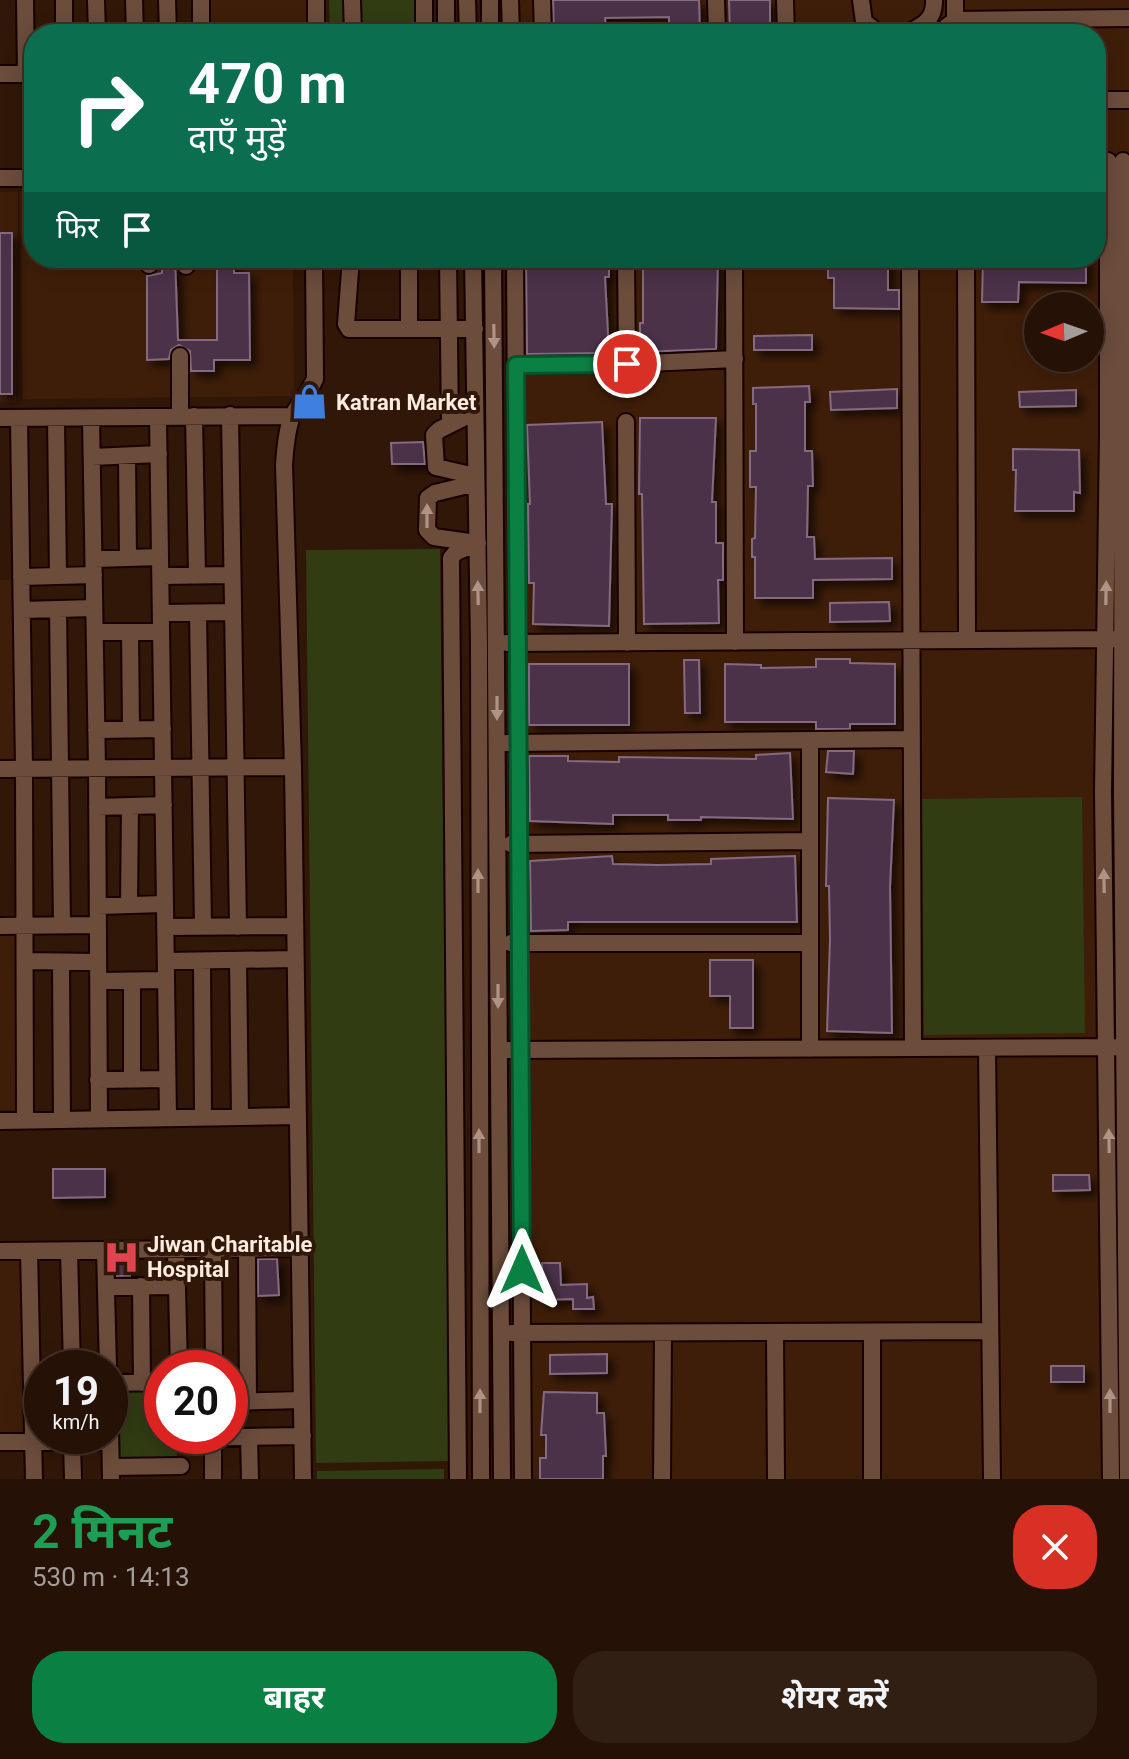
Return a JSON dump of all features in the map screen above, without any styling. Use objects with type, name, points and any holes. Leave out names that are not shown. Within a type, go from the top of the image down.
[{"type":"street","points":[[25,0],[27,24]]},
{"type":"street","points":[[64,0],[64,24]]},
{"type":"street","points":[[96,0],[97,24]]},
{"type":"street","points":[[134,0],[135,24]]},
{"type":"street","points":[[167,0],[168,24]]},
{"type":"street","points":[[201,0],[201,24]]},
{"type":"street","points":[[316,0],[316,24]]},
{"type":"street","points":[[352,0],[353,24]]},
{"type":"street","points":[[424,0],[424,24]]},
{"type":"street","points":[[446,0],[446,24]]},
{"type":"street","points":[[467,0],[468,24]]},
{"type":"street","points":[[490,0],[490,24]]},
{"type":"street","points":[[510,0],[511,24]]},
{"type":"street","points":[[542,0],[543,24]]},
{"type":"street","points":[[716,0],[717,24]]},
{"type":"street","points":[[785,0],[786,24]]},
{"type":"street","points":[[861,0],[867,24]]},
{"type":"street","points":[[924,24],[932,17],[934,0]]},
{"type":"street","points":[[955,0],[955,20]]},
{"type":"street","points":[[950,24],[955,20],[1129,18]]},
{"type":"street","points":[[0,74],[24,74]]},
{"type":"street","points":[[1106,100],[1129,100]]},
{"type":"street","points":[[1111,1479],[1115,1047],[1114,161]]},
{"type":"street","points":[[0,178],[24,178]]},
{"type":"street","points":[[303,1479],[293,767],[284,465],[292,416],[309,394],[315,379],[314,268]]},
{"type":"street","points":[[350,268],[346,324],[349,329],[475,329]]},
{"type":"street","points":[[409,268],[409,329]]},
{"type":"street","points":[[448,268],[450,424]]},
{"type":"street","points":[[473,268],[479,644],[481,1479]]},
{"type":"street","points":[[493,268],[502,1479]]},
{"type":"street","points":[[515,268],[523,1479]]},
{"type":"street","points":[[626,268],[627,364]]},
{"type":"street","points":[[734,268],[735,642]]},
{"type":"street","points":[[910,268],[913,1048]]},
{"type":"street","points":[[966,268],[967,640]]},
{"type":"street","points":[[180,356],[197,575]]},
{"type":"street","points":[[516,365],[735,359]]},
{"type":"street","points":[[475,412],[436,431],[434,435],[436,467],[476,479]]},
{"type":"street","points":[[230,415],[238,927]]},
{"type":"street","points":[[0,418],[292,416]]},
{"type":"street","points":[[158,417],[168,1117]]},
{"type":"street","points":[[19,418],[25,1120]]},
{"type":"street","points":[[56,418],[58,576]]},
{"type":"street","points":[[91,418],[99,1119]]},
{"type":"street","points":[[626,422],[627,643]]},
{"type":"street","points":[[92,457],[159,454]]},
{"type":"street","points":[[127,456],[128,558]]},
{"type":"street","points":[[476,479],[428,498],[427,530],[434,537],[478,543]]},
{"type":"street","points":[[458,1479],[451,558],[456,552],[478,543]]},
{"type":"street","points":[[21,577],[58,576],[128,558],[160,557]]},
{"type":"street","points":[[161,576],[232,575]]},
{"type":"street","points":[[22,610],[94,608]]},
{"type":"street","points":[[58,609],[62,925]]},
{"type":"street","points":[[161,613],[233,612]]},
{"type":"street","points":[[198,613],[203,927]]},
{"type":"street","points":[[95,632],[161,632]]},
{"type":"street","points":[[130,632],[131,729]]},
{"type":"street","points":[[479,644],[1113,639]]},
{"type":"street","points":[[96,730],[163,729]]},
{"type":"street","points":[[498,743],[912,739]]},
{"type":"street","points":[[810,740],[810,1049]]},
{"type":"street","points":[[0,769],[293,767]]},
{"type":"street","points":[[97,807],[164,805]]},
{"type":"street","points":[[129,905],[130,806]]},
{"type":"street","points":[[498,844],[810,841]]},
{"type":"street","points":[[98,906],[165,904]]},
{"type":"street","points":[[0,926],[98,925]]},
{"type":"street","points":[[165,927],[295,926]]},
{"type":"street","points":[[498,943],[810,943]]},
{"type":"street","points":[[166,961],[295,959]]},
{"type":"street","points":[[238,960],[240,1116]]},
{"type":"street","points":[[25,961],[98,962]]},
{"type":"street","points":[[202,961],[203,1117]]},
{"type":"street","points":[[61,962],[62,1120]]},
{"type":"street","points":[[98,981],[166,980]]},
{"type":"street","points":[[132,981],[132,1079]]},
{"type":"street","points":[[478,1050],[1115,1047]]},
{"type":"street","points":[[1115,1047],[1128,1479]]},
{"type":"street","points":[[987,1048],[992,1479]]},
{"type":"street","points":[[98,1080],[167,1079]]},
{"type":"street","points":[[0,1121],[298,1116]]},
{"type":"street","points":[[0,1251],[300,1248]]},
{"type":"street","points":[[176,1249],[179,1350]]},
{"type":"street","points":[[213,1249],[214,1350]]},
{"type":"street","points":[[247,1249],[248,1350]]},
{"type":"street","points":[[105,1250],[108,1350]]},
{"type":"street","points":[[29,1251],[34,1350]]},
{"type":"street","points":[[69,1251],[72,1350]]},
{"type":"street","points":[[128,1383],[142,1383],[141,1286]]},
{"type":"street","points":[[106,1287],[177,1286]]},
{"type":"street","points":[[480,1332],[990,1331]]},
{"type":"street","points":[[872,1332],[872,1479]]},
{"type":"street","points":[[662,1479],[663,1333]]},
{"type":"street","points":[[775,1333],[776,1479]]},
{"type":"street","points":[[248,1402],[302,1400]]},
{"type":"street","points":[[250,1479],[249,1437],[303,1436]]},
{"type":"street","points":[[0,1442],[24,1442]]},
{"type":"street","points":[[33,1454],[34,1479]]},
{"type":"street","points":[[72,1454],[73,1479]]},
{"type":"street","points":[[213,1454],[213,1479]]},
{"type":"street","points":[[111,1473],[182,1473]]},
{"type":"shaded area","points":[[206,0],[307,0],[308,24],[206,24]]},
{"type":"shaded area","points":[[515,0],[1129,0],[1129,1479],[528,1479],[517,268],[1106,268],[1106,24],[515,24]]},
{"type":"shaded area","points":[[0,192],[18,192],[16,402],[0,402]]},
{"type":"shaded area","points":[[20,192],[24,192],[24,268],[293,268],[294,396],[23,399]]},
{"type":"shaded area","points":[[0,580],[17,580],[20,763],[0,763]]},
{"type":"shaded area","points":[[0,930],[21,930],[23,1110],[0,1110]]},
{"type":"shaded area","points":[[24,1257],[24,1435],[0,1436],[0,1258]]},
{"type":"green space","points":[[329,0],[434,0],[434,24],[330,24]]},
{"type":"green space","points":[[440,549],[450,1461],[316,1463],[306,550]]},
{"type":"green space","points":[[1082,797],[1085,1033],[924,1035],[922,799]]},
{"type":"green space","points":[[144,1388],[144,1454],[177,1454],[177,1460],[118,1461],[118,1454],[128,1454],[128,1389]]},
{"type":"green space","points":[[444,1469],[444,1479],[317,1479],[317,1471]]},
{"type":"building","points":[[553,0],[699,0],[700,24],[669,24],[669,17],[605,18],[605,24],[554,24]]},
{"type":"building","points":[[729,0],[770,0],[770,24],[730,24]]},
{"type":"building","points":[[0,233],[12,233],[12,394],[0,394]]},
{"type":"building","points":[[162,268],[175,268],[178,340],[217,340],[217,268],[234,268],[234,273],[249,273],[250,360],[214,360],[214,371],[191,371],[190,351],[179,345],[171,350],[169,359],[147,360],[147,276],[162,273]]},
{"type":"building","points":[[526,268],[609,268],[609,277],[605,277],[609,353],[527,354]]},
{"type":"building","points":[[643,268],[718,268],[716,349],[640,352],[640,323],[643,323]]},
{"type":"building","points":[[828,268],[888,268],[888,290],[899,290],[899,309],[834,308],[834,278],[828,278]]},
{"type":"building","points":[[983,268],[1086,268],[1086,283],[1019,282],[1018,302],[982,302]]},
{"type":"building","points":[[812,335],[812,350],[754,350],[754,336]]},
{"type":"building","points":[[809,386],[810,402],[805,402],[805,451],[812,451],[813,486],[808,486],[807,537],[814,537],[815,559],[892,558],[892,579],[813,580],[813,598],[755,598],[752,539],[755,538],[756,487],[750,487],[750,451],[756,451],[753,388]]},
{"type":"building","points":[[897,389],[897,408],[831,410],[830,392]]},
{"type":"building","points":[[1076,390],[1076,406],[1020,407],[1019,392]]},
{"type":"building","points":[[640,418],[716,418],[712,502],[716,502],[716,543],[723,543],[723,580],[718,580],[719,623],[644,624],[642,494],[639,494]]},
{"type":"building","points":[[602,422],[606,504],[612,504],[609,626],[533,624],[534,583],[529,583],[527,425]]},
{"type":"building","points":[[423,442],[425,464],[392,464],[391,443]]},
{"type":"building","points":[[1013,449],[1079,450],[1080,493],[1074,492],[1074,511],[1015,511]]},
{"type":"building","points":[[889,602],[890,621],[830,622],[830,603]]},
{"type":"building","points":[[816,659],[895,664],[895,724],[850,724],[850,729],[816,729],[816,722],[725,722],[725,664],[761,665],[761,668],[816,667]]},
{"type":"building","points":[[684,660],[699,660],[700,713],[685,713]]},
{"type":"building","points":[[529,664],[629,664],[629,725],[529,725]]},
{"type":"building","points":[[828,751],[854,751],[853,774],[826,772]]},
{"type":"building","points":[[790,753],[793,819],[701,817],[701,820],[668,820],[668,815],[613,815],[613,824],[530,821],[529,756],[568,756],[568,761],[619,762],[619,757],[756,759],[756,755]]},
{"type":"building","points":[[828,798],[894,800],[890,887],[892,1033],[827,1031],[830,939],[829,886],[826,886]]},
{"type":"building","points":[[612,856],[613,864],[658,865],[711,864],[711,859],[795,856],[797,922],[568,922],[568,930],[531,931],[530,861]]},
{"type":"building","points":[[710,960],[753,960],[753,1028],[730,1028],[730,996],[710,996]]},
{"type":"building","points":[[53,1169],[105,1169],[105,1197],[53,1198]]},
{"type":"building","points":[[1053,1175],[1089,1175],[1090,1190],[1053,1191]]},
{"type":"building","points":[[258,1259],[277,1259],[279,1295],[258,1296]]},
{"type":"building","points":[[116,1261],[130,1261],[130,1276],[117,1276]]},
{"type":"building","points":[[542,1263],[560,1263],[561,1285],[587,1284],[587,1298],[593,1297],[594,1309],[573,1309],[573,1299],[543,1300]]},
{"type":"building","points":[[607,1354],[607,1373],[550,1374],[550,1355]]},
{"type":"building","points":[[1051,1366],[1084,1366],[1084,1382],[1051,1382]]},
{"type":"building","points":[[544,1392],[597,1393],[597,1413],[604,1413],[606,1456],[603,1456],[603,1479],[540,1479],[540,1458],[546,1458],[546,1435],[541,1435]]},
{"type":"place","name":"Katran Market","points":[[310,402]]},
{"type":"place","name":"Jiwan Charitable Hospital","points":[[121,1257]]},
{"type":"route","points":[[522,1270],[516,365],[627,364]]}]
